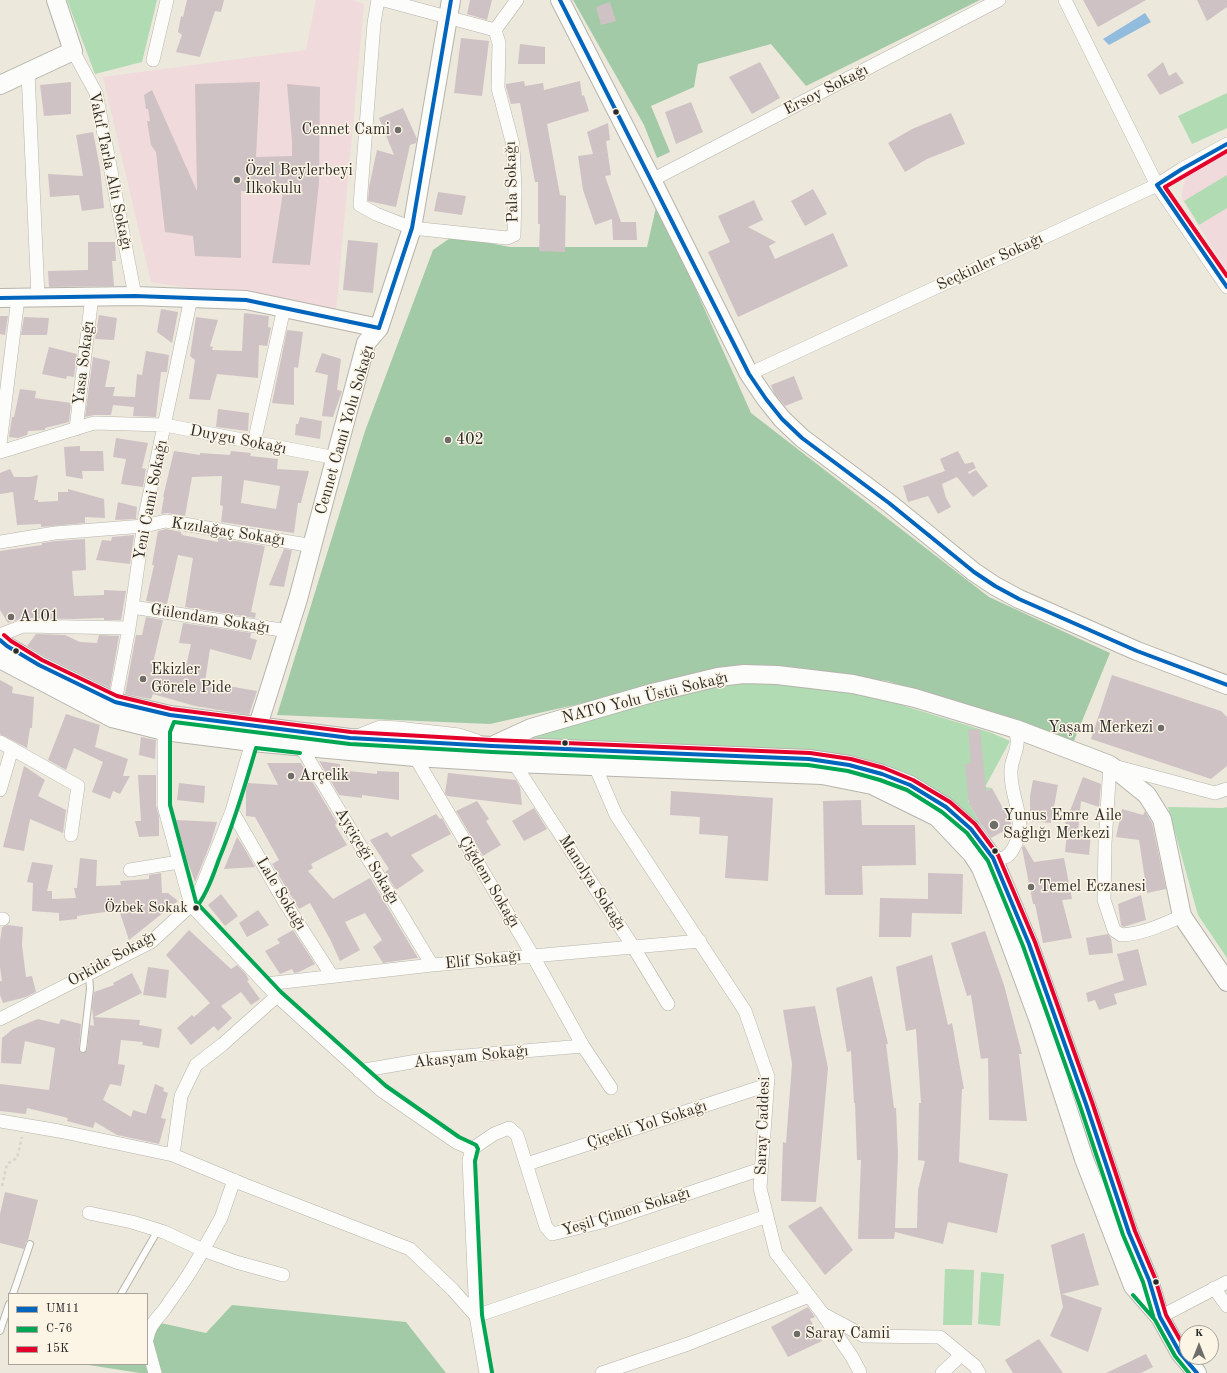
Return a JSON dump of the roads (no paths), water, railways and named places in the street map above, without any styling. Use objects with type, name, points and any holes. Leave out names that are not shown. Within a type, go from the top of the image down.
[{"type":"street","points":[[0,85],[74,51],[56,0]]},
{"type":"street","points":[[153,60],[167,0]]},
{"type":"street","points":[[378,0],[374,23],[360,205],[376,214],[412,228]]},
{"type":"street","points":[[384,0],[450,8],[495,30],[517,0]]},
{"type":"street","points":[[560,0],[749,374],[778,414],[802,438],[889,503],[974,572],[995,586],[1019,600],[1137,651],[1227,685]]},
{"type":"street","name":"Ersoy Sokağı","points":[[652,180],[999,0]]},
{"type":"street","points":[[1064,0],[1157,185],[1227,287]]},
{"type":"street","name":"Cennet Cami Yolu Sokağı","points":[[255,735],[313,546],[366,343],[379,328],[412,228],[450,8]]},
{"type":"street","name":"Pala Sokağı","points":[[412,228],[507,238],[514,235],[515,190],[513,145],[498,88],[499,43],[495,30]]},
{"type":"street","name":"Vakıf Tarla Altı Sokağı","points":[[74,51],[96,93],[135,296]]},
{"type":"street","points":[[28,72],[38,297]]},
{"type":"street","name":"Seçkinler Sokağı","points":[[749,374],[1157,185],[1227,144]]},
{"type":"street","name":"Yasa Sokağı","points":[[76,429],[92,296]]},
{"type":"street","points":[[0,298],[135,296],[246,300],[379,328]]},
{"type":"street","points":[[0,444],[18,298]]},
{"type":"street","name":"Yeni Cami Sokağı","points":[[114,710],[129,628],[144,526],[191,298]]},
{"type":"street","points":[[254,443],[284,308]]},
{"type":"street","name":"Duygu Sokağı","points":[[0,452],[94,423],[165,426],[336,458]]},
{"type":"street","name":"Kızılağaç Sokağı","points":[[0,542],[55,534],[144,526],[166,521],[313,546]]},
{"type":"street","name":"Gülendam Sokağı","points":[[132,608],[288,631]]},
{"type":"street","name":"Gülendam Sokağı","points":[[0,635],[23,626],[129,628]]},
{"type":"street","points":[[0,640],[7,646],[114,710]]},
{"type":"street","points":[[0,659],[114,710],[167,723],[255,735],[350,738],[492,754],[593,758],[822,775],[872,785],[937,817],[972,854],[987,863],[996,904],[1039,1021],[1084,1159],[1134,1286],[1160,1317],[1179,1351]]},
{"type":"street","name":"NATO Yolu Üstü Sokağı","points":[[492,754],[531,728],[652,693],[718,677],[744,674],[777,675],[853,684],[915,698],[1016,729],[1110,765],[1147,795],[1162,818],[1182,916],[1227,982]]},
{"type":"street","points":[[167,723],[164,806],[191,905],[277,996],[382,1091],[456,1142],[472,1149],[469,1160],[476,1316],[486,1373]]},
{"type":"street","points":[[987,863],[1009,856],[1015,846],[1020,830],[1019,816],[1011,780],[1011,763],[1017,745],[1016,729]]},
{"type":"street","points":[[255,735],[301,747],[415,757],[492,754],[514,763],[593,758]]},
{"type":"street","name":"Orkide Sokağı","points":[[1,1017],[151,942],[191,905],[198,896],[232,811],[255,735]]},
{"type":"street","points":[[0,742],[78,786],[72,835]]},
{"type":"street","name":"Ayçiçeği Sokağı","points":[[301,747],[432,965]]},
{"type":"street","points":[[0,790],[12,749]]},
{"type":"street","name":"Çiğdem Sokağı","points":[[415,757],[533,956],[583,1046],[611,1088]]},
{"type":"street","name":"Saray Caddesi","points":[[593,758],[616,815],[700,941],[744,1011],[768,1077],[760,1188],[776,1253],[823,1314],[864,1336],[940,1337],[975,1366],[979,1373]]},
{"type":"street","name":"Manolya Sokağı","points":[[514,763],[634,948],[668,1004]]},
{"type":"street","points":[[1182,916],[1149,930],[1132,934],[1121,935],[1114,930],[1104,900],[1105,842],[1110,765],[1215,793],[1227,789]]},
{"type":"street","name":"Lale Sokağı","points":[[232,811],[284,901],[332,976]]},
{"type":"street","points":[[130,870],[180,862]]},
{"type":"street","name":"Elif Sokağı","points":[[266,984],[432,965],[700,941]]},
{"type":"street","points":[[173,1155],[181,1096],[196,1064],[223,1044],[277,996]]},
{"type":"street","name":"Akasyam Sokağı","points":[[359,1071],[429,1059],[583,1046]]},
{"type":"street","name":"Çiçekli Yol Sokağı","points":[[527,1164],[767,1085]]},
{"type":"street","points":[[0,1122],[59,1131],[173,1155],[410,1249],[453,1290],[476,1316]]},
{"type":"street","name":"Yeşil Çimen Sokağı","points":[[472,1149],[494,1134],[509,1128],[517,1135],[546,1227],[552,1234],[606,1221],[761,1169]]},
{"type":"street","points":[[148,1331],[194,1267],[221,1218],[234,1180]]},
{"type":"street","points":[[89,1213],[132,1222],[158,1230],[203,1250],[236,1262],[283,1275]]},
{"type":"street","points":[[476,1316],[767,1216]]},
{"type":"street","points":[[1160,1317],[1227,1282]]},
{"type":"street","points":[[1214,1288],[1227,1306]]},
{"type":"street","points":[[602,1373],[688,1344],[809,1296]]},
{"type":"street","points":[[823,1314],[852,1357],[860,1373]]},
{"type":"street","points":[[148,1348],[155,1373]]},
{"type":"street","points":[[942,1373],[961,1355]]},
{"type":"street","points":[[1190,1365],[1197,1373]]},
{"type":"lane","points":[[83,1049],[90,989],[89,974]]},
{"type":"lane","points":[[122,1293],[158,1230]]},
{"type":"lane","points":[[13,1293],[30,1244]]},
{"type":"lane","points":[[0,1331],[8,1307]]},
{"type":"water","points":[[1145,13],[1151,22],[1109,45],[1103,39]]},
{"type":"place","name":"Cennet Cami","points":[[398,130]]},
{"type":"place","name":"Özel Beylerbeyi İlkokulu","points":[[237,180]]},
{"type":"place","name":"402","points":[[448,440]]},
{"type":"place","name":"A101","points":[[11,617]]},
{"type":"place","name":"Ekizler Görele Pide","points":[[143,679]]},
{"type":"place","name":"Yaşam Merkezi","points":[[1161,728]]},
{"type":"place","name":"Arçelik","points":[[291,776]]},
{"type":"place","name":"Yunus Emre Aile Sağlığı Merkezi","points":[[994,825]]},
{"type":"place","name":"Temel Eczanesi","points":[[1031,887]]},
{"type":"place","name":"Özbek Sokak","points":[[196,908]]},
{"type":"place","name":"Saray Camii","points":[[797,1334]]}]
